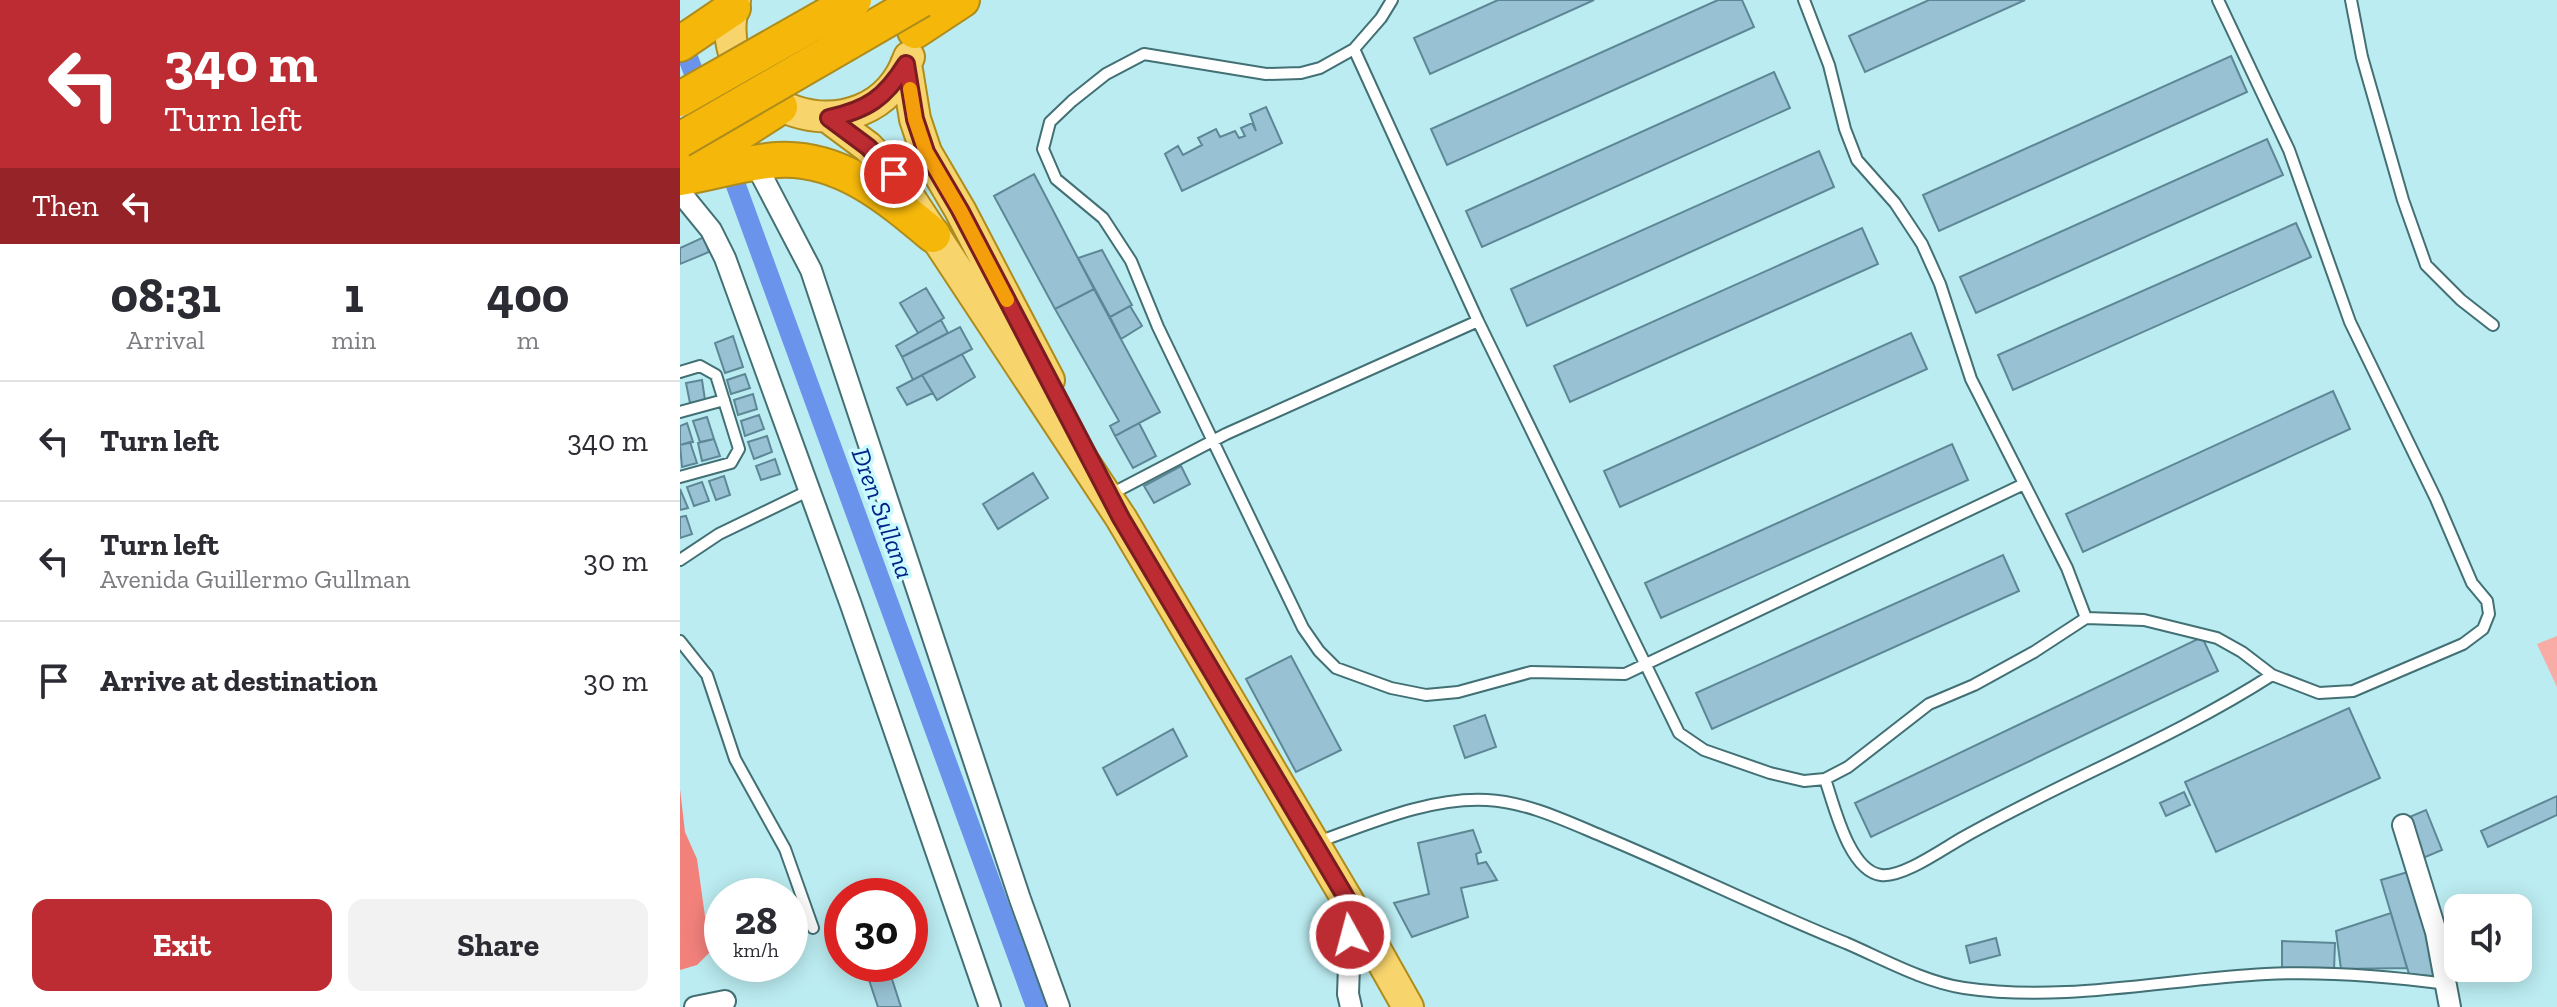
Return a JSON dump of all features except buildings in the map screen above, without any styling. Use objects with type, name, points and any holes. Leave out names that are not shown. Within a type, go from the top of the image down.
[{"type":"highway","points":[[680,99],[854,0]]},
{"type":"highway","points":[[712,159],[916,10],[962,0]]},
{"type":"highway","points":[[689,38],[734,4]]},
{"type":"highway","points":[[712,159],[780,107]]},
{"type":"highway","points":[[712,159],[815,163],[846,173],[885,195],[933,235]]},
{"type":"main road","points":[[734,4],[732,42],[737,58],[754,87],[780,107],[796,114],[829,118],[853,113],[875,101],[893,85],[906,64]]},
{"type":"main road","points":[[916,10],[906,64],[915,119],[926,152],[1115,507],[1408,1007]]},
{"type":"main road","points":[[829,118],[868,147],[894,174],[1115,507]]},
{"type":"street","points":[[712,159],[811,270],[1020,899],[1059,1007]]},
{"type":"street","points":[[680,192],[711,230],[725,258],[810,490],[990,1007]]},
{"type":"street","points":[[2403,825],[2436,932],[2450,1007]]},
{"type":"street","points":[[1351,906],[1348,994],[1351,1007]]},
{"type":"street","points":[[695,1007],[725,1001]]},
{"type":"lane","points":[[1392,0],[1354,49],[1320,68],[1301,73],[1266,74],[1144,54],[1106,74],[1072,101],[1050,122],[1043,149],[1056,179],[1103,218],[1131,261],[1158,327],[1303,628],[1336,668],[1391,688],[1426,695],[1458,692],[1531,672],[1625,674],[2024,484]]},
{"type":"lane","points":[[1804,0],[1829,65],[1845,129],[1857,160],[1895,203],[1922,244],[1940,284],[1971,379],[2067,568],[2086,618]]},
{"type":"lane","points":[[1354,49],[1478,321],[1679,733],[1704,750],[1770,773],[1804,781],[1825,779],[1848,767],[1929,704],[1974,685],[2034,652],[2086,618],[2144,620],[2217,638],[2272,675],[2319,693],[2353,691],[2463,644],[2483,629],[2489,614],[2487,601],[2472,583],[2460,560],[2436,499],[2350,322],[2289,150],[2218,0]]},
{"type":"lane","points":[[2351,0],[2366,71],[2403,200],[2426,265],[2461,300],[2493,325]]},
{"type":"lane","points":[[1115,507],[1212,441],[1478,321]]},
{"type":"lane","points":[[680,372],[700,366],[716,375],[739,449],[731,463],[680,477]]},
{"type":"lane","points":[[680,412],[724,400]]},
{"type":"lane","points":[[680,560],[719,534],[810,490]]},
{"type":"lane","points":[[680,641],[707,675],[735,759],[785,849],[813,928]]},
{"type":"lane","points":[[1825,779],[1853,854],[1866,869],[1882,875],[1903,871],[1989,823],[2219,709],[2272,675]]},
{"type":"lane","points":[[1314,844],[1383,819],[1445,802],[1489,800],[1542,811],[1815,931],[1928,978],[1962,988],[2015,993],[2072,991],[2268,974],[2386,976],[2447,984]]},
{"type":"shaded area","points":[[2557,636],[2557,687],[2537,644]]},
{"type":"shaded area","points":[[680,789],[685,832],[697,859],[704,909],[704,958],[697,965],[680,970]]},
{"type":"waterway","name":"Dren Sullana","points":[[680,37],[702,94]]},
{"type":"waterway","name":"Dren Sullana","points":[[726,158],[1036,1007]]},
{"type":"slow traffic","points":[[910,89],[915,119],[926,152],[1007,300]]},
{"type":"route","points":[[894,174],[868,147],[829,118],[853,113],[875,101],[893,85],[906,64],[915,119],[926,152],[960,210],[1121,518],[1351,906],[1350,935]]}]
